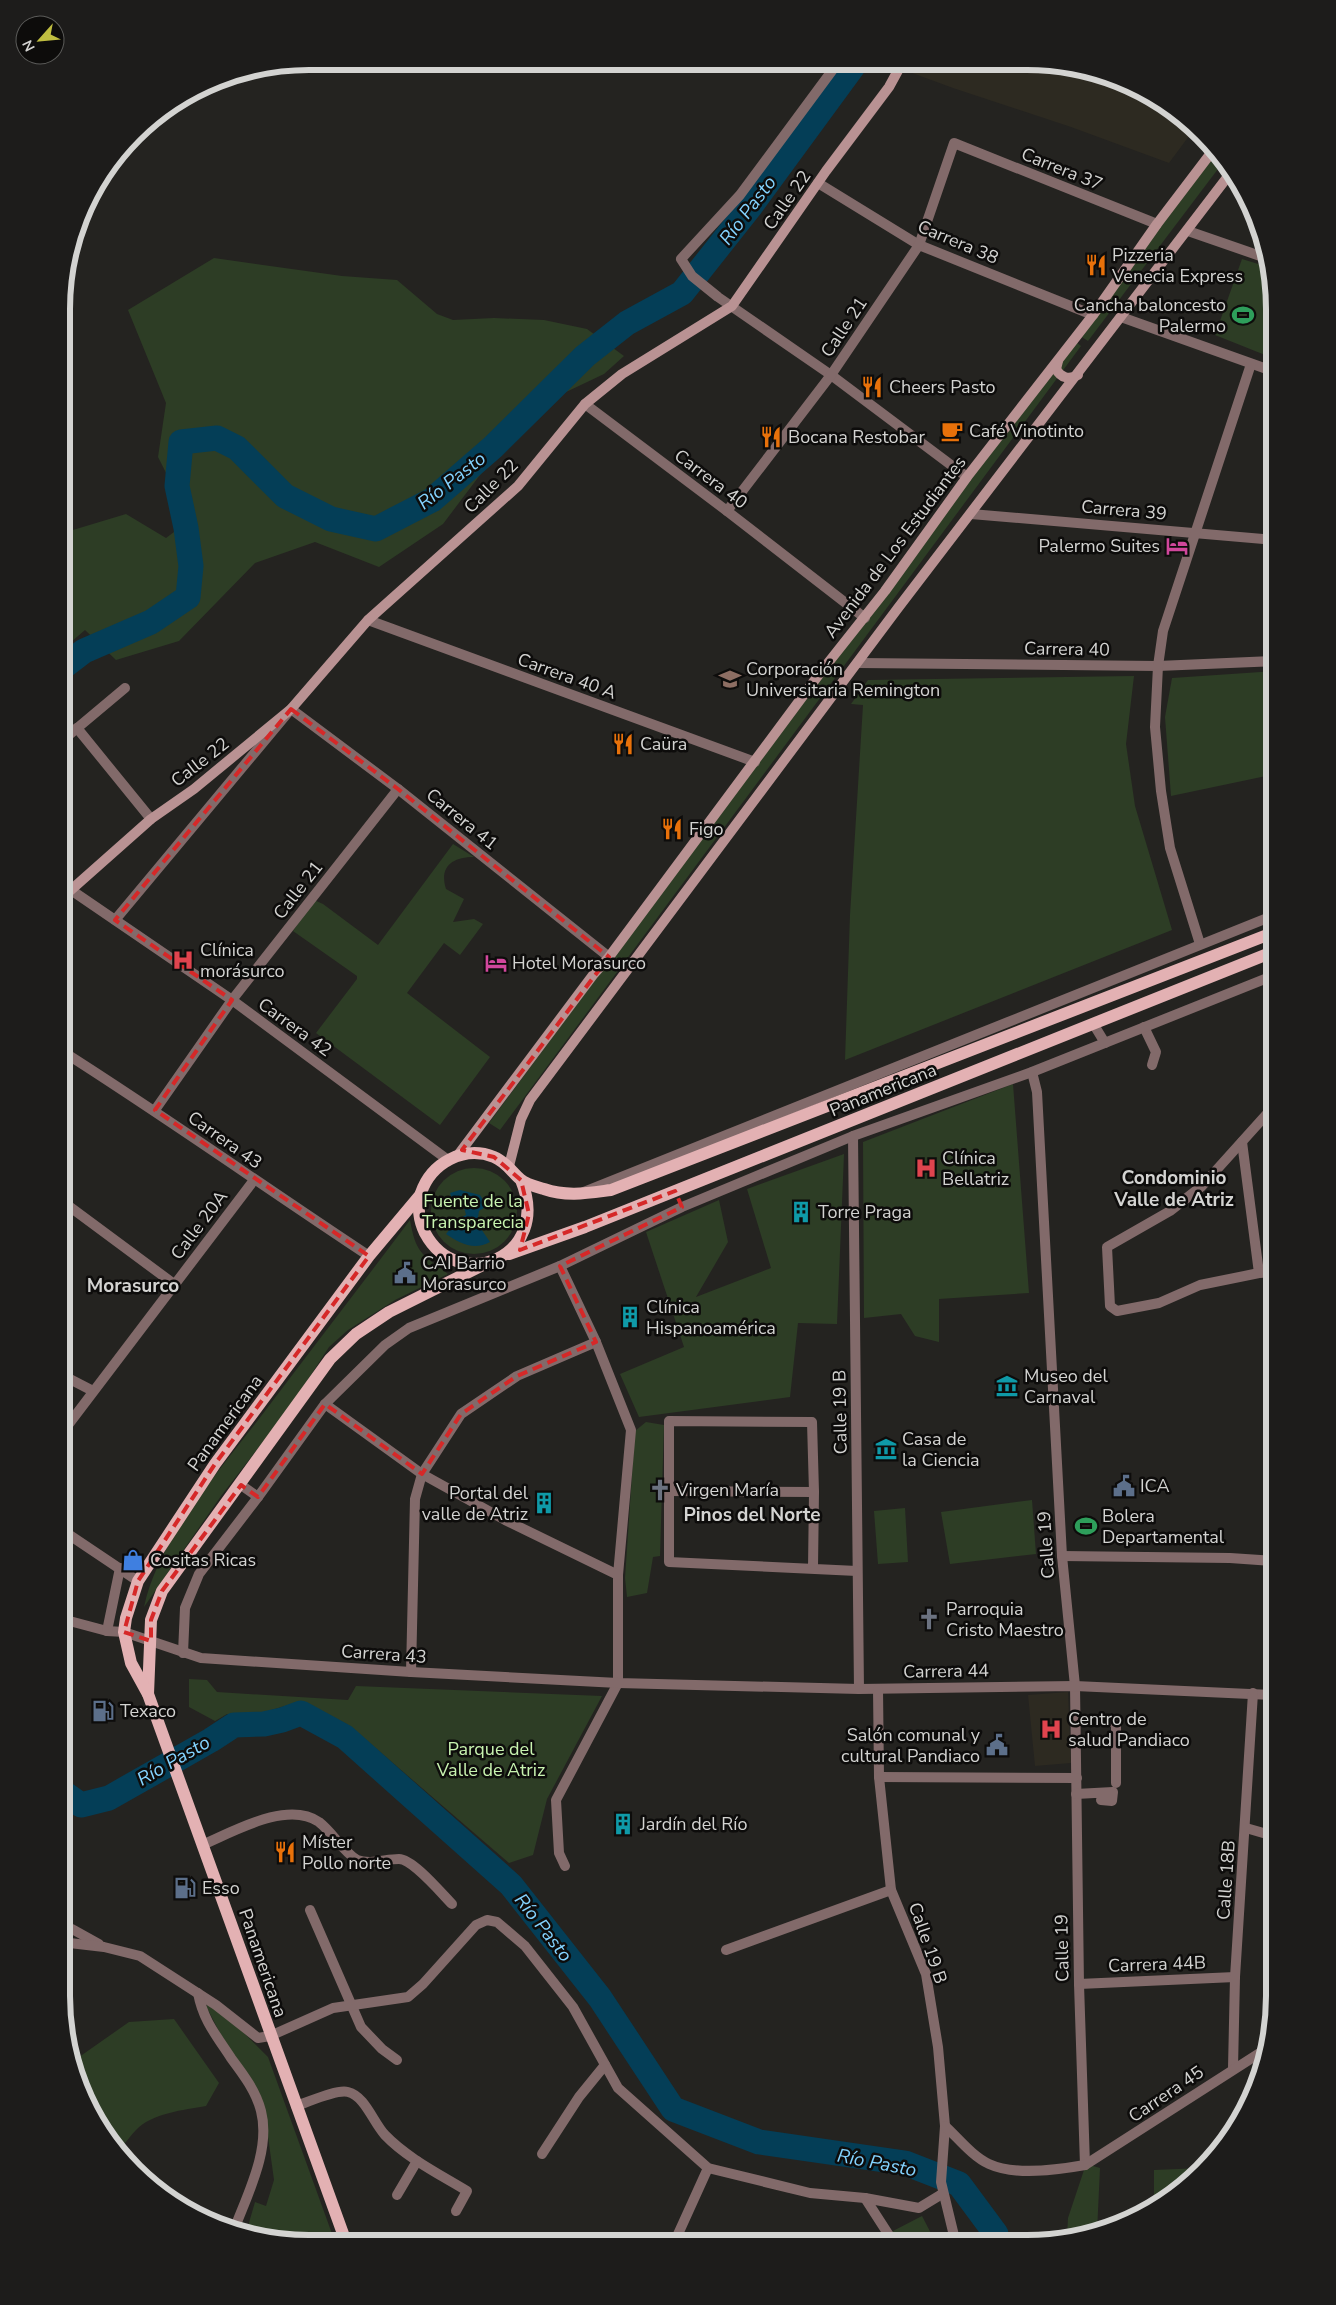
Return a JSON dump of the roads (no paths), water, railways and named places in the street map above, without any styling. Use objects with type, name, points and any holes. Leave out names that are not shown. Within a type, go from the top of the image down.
[{"type":"main road","name":"Calle 22","points":[[71,890],[151,820],[194,789],[291,709],[368,620],[518,486],[585,404],[622,374],[732,306],[826,171],[890,87],[898,70]]},
{"type":"main road","name":"Avenida de Los Estudiantes","points":[[453,1158],[593,975],[610,957],[967,477],[1093,315],[1157,224],[1210,155]]},
{"type":"main road","points":[[509,1166],[521,1119],[530,1100],[858,663],[1188,231],[1227,177]]},
{"type":"main road","points":[[1058,361],[1056,369],[1063,377],[1074,377],[1078,374]]},
{"type":"main road","points":[[521,1180],[546,1190],[577,1195],[611,1190],[945,1055],[1266,935]]},
{"type":"main road","name":"Panamericana","points":[[502,1257],[585,1227],[1094,1025],[1266,954]]},
{"type":"main road","points":[[476,1153],[494,1157],[509,1166],[521,1180],[528,1196],[529,1214],[525,1231],[516,1246],[502,1257],[487,1263],[463,1262],[441,1253],[429,1241],[422,1227],[419,1211],[420,1194],[426,1180],[436,1168],[453,1158],[476,1153]]},
{"type":"main road","name":"Panamericana","points":[[343,2235],[148,1694],[130,1663],[124,1632],[126,1618],[138,1581],[215,1464],[369,1256],[420,1194]]},
{"type":"main road","name":"Panamericana","points":[[148,1694],[151,1620],[162,1591],[241,1485],[330,1359],[356,1334],[388,1312],[487,1263]]},
{"type":"street","points":[[833,70],[740,195],[681,259],[692,276],[718,297],[831,375],[967,477]]},
{"type":"street","name":"Carrera 37","points":[[954,143],[1157,224]]},
{"type":"street","name":"Calle 21","points":[[727,511],[831,375],[919,245],[954,143]]},
{"type":"street","name":"Carrera 38","points":[[818,183],[919,245],[1093,315]]},
{"type":"street","points":[[1188,231],[1260,256]]},
{"type":"street","points":[[1121,317],[1266,369]]},
{"type":"street","points":[[1200,944],[1170,848],[1162,801],[1155,727],[1158,666],[1163,631],[1251,364]]},
{"type":"street","name":"Carrera 40","points":[[585,404],[727,511],[864,618]]},
{"type":"street","name":"Carrera 39","points":[[972,514],[1266,539]]},
{"type":"street","name":"Carrera 40 A","points":[[368,620],[755,762]]},
{"type":"street","name":"Carrera 40","points":[[858,663],[1158,666],[1266,661]]},
{"type":"street","points":[[70,734],[125,688]]},
{"type":"street","points":[[115,920],[291,709]]},
{"type":"street","name":"Carrera 41","points":[[291,709],[398,789],[610,957]]},
{"type":"street","points":[[77,728],[151,820]]},
{"type":"street","name":"Calle 21","points":[[155,1110],[232,1000],[398,789]]},
{"type":"street","name":"Carrera 42","points":[[71,890],[232,1000],[453,1158]]},
{"type":"street","points":[[945,1055],[1200,944],[1266,918]]},
{"type":"street","points":[[183,1653],[185,1608],[199,1574],[258,1497],[325,1404],[385,1345],[409,1328],[560,1266],[682,1207],[853,1136],[1032,1072],[1266,979]]},
{"type":"street","points":[[1094,1025],[1105,1043]]},
{"type":"street","points":[[1144,1027],[1156,1052],[1152,1065]]},
{"type":"street","name":"Carrera 43","points":[[70,1056],[155,1110],[254,1180],[369,1256]]},
{"type":"street","name":"Calle 19","points":[[1032,1072],[1037,1092],[1062,1556],[1075,1686],[1079,1984],[1085,2165]]},
{"type":"street","points":[[1266,1115],[1196,1191],[1170,1210],[1108,1247],[1110,1306],[1116,1311],[1159,1302],[1200,1285],[1266,1273]]},
{"type":"street","name":"Calle 19 B","points":[[853,1136],[859,1689]]},
{"type":"street","points":[[1242,1142],[1259,1273]]},
{"type":"street","name":"Calle 20A","points":[[70,1422],[254,1180]]},
{"type":"street","points":[[675,1191],[682,1207]]},
{"type":"street","points":[[70,1206],[174,1284]]},
{"type":"street","points":[[560,1266],[596,1342],[631,1430],[618,1576],[618,1683],[556,1800],[558,1853],[565,1866]]},
{"type":"street","points":[[411,1672],[415,1499],[422,1474],[461,1414],[517,1376],[596,1342]]},
{"type":"street","points":[[70,1379],[93,1391]]},
{"type":"street","points":[[325,1404],[422,1474],[506,1520],[618,1576]]},
{"type":"street","points":[[813,1568],[814,1492],[812,1422],[669,1421],[669,1562],[857,1570]]},
{"type":"street","points":[[241,1485],[258,1497]]},
{"type":"street","points":[[669,1491],[814,1492]]},
{"type":"street","points":[[70,1535],[138,1581]]},
{"type":"street","points":[[1062,1556],[1230,1558],[1266,1560]]},
{"type":"street","points":[[107,1631],[120,1568]]},
{"type":"street","name":"Carrera 43","points":[[70,1621],[107,1631],[124,1632],[201,1658],[618,1683]]},
{"type":"street","name":"Carrera 44","points":[[618,1683],[859,1689],[1075,1686],[1266,1694]]},
{"type":"street","name":"Calle 19 B","points":[[878,1689],[879,1777],[891,1890],[926,1974],[938,2047],[945,2126],[941,2182],[942,2194],[953,2235]]},
{"type":"street","name":"Calle 18B","points":[[1233,2068],[1236,1978],[1253,1693]]},
{"type":"street","points":[[1103,1722],[1116,1722],[1116,1783]]},
{"type":"street","points":[[879,1777],[1076,1778]]},
{"type":"street","points":[[1076,1794],[1113,1792],[1112,1801],[1101,1800]]},
{"type":"street","points":[[202,1845],[279,1815],[295,1814],[318,1822],[357,1860],[364,1863],[402,1859],[408,1862],[452,1904]]},
{"type":"street","points":[[1246,1828],[1266,1834]]},
{"type":"street","points":[[726,1950],[891,1890]]},
{"type":"street","points":[[310,1910],[364,2032],[397,2060]]},
{"type":"street","points":[[70,1943],[104,1947],[140,1956],[216,2005],[258,2038],[270,2036],[333,2008],[408,1997],[423,1984],[476,1925],[487,1920],[497,1922],[525,1946],[572,2006],[618,2088],[708,2168],[810,2193],[866,2198],[919,2208],[942,2194]]},
{"type":"street","points":[[70,1928],[104,1947]]},
{"type":"street","name":"Carrera 44B","points":[[1079,1984],[1236,1978]]},
{"type":"street","points":[[198,1993],[202,2012],[250,2085],[261,2112],[263,2132],[260,2156],[236,2223]]},
{"type":"street","name":"Carrera 45","points":[[1085,2165],[1259,2053]]},
{"type":"street","points":[[542,2154],[578,2097],[605,2065]]},
{"type":"street","points":[[296,2106],[340,2091],[348,2092],[358,2097],[384,2134],[417,2161],[467,2191],[456,2211]]},
{"type":"street","points":[[945,2126],[988,2164],[1019,2170],[1060,2169],[1085,2165]]},
{"type":"street","points":[[397,2196],[417,2161]]},
{"type":"street","points":[[678,2235],[708,2168]]},
{"type":"street","points":[[866,2198],[889,2235]]},
{"type":"water","points":[[460,1190],[480,1195],[487,1206],[479,1211],[477,1223],[490,1242],[484,1245],[472,1246],[461,1243],[446,1234],[458,1219],[466,1215],[464,1207],[452,1199],[450,1193]]},
{"type":"waterway","name":"Río Pasto","points":[[70,662],[84,651],[151,622],[188,597],[191,566],[186,528],[177,486],[181,442],[217,438],[237,448],[285,496],[331,519],[376,529],[432,500],[493,447],[585,356],[627,323],[682,293],[750,207],[850,70]]},
{"type":"waterway","name":"Río Pasto","points":[[70,1797],[81,1805],[109,1798],[234,1725],[264,1724],[301,1713],[345,1737],[511,1885],[600,1998],[673,2109],[759,2142],[905,2163],[959,2184],[996,2235]]},
{"type":"place","name":"Pizzeria Venecia Express","points":[[1096,265]]},
{"type":"place","name":"Cancha baloncesto Palermo","points":[[1243,315]]},
{"type":"place","name":"Cheers Pasto","points":[[872,387]]},
{"type":"place","name":"Café Vinotinto","points":[[952,431]]},
{"type":"place","name":"Bocana Restobar","points":[[771,437]]},
{"type":"place","name":"Palermo Suites","points":[[1177,546]]},
{"type":"place","name":"Corporación Universitaria Remington","points":[[730,679]]},
{"type":"place","name":"Caüra","points":[[623,744]]},
{"type":"place","name":"Figo","points":[[672,829]]},
{"type":"place","name":"Clínica morásurco","points":[[183,960]]},
{"type":"place","name":"Hotel Morasurco","points":[[496,963]]},
{"type":"place","name":"Clínica Bellatriz","points":[[926,1168]]},
{"type":"place","name":"Torre Praga","points":[[801,1212]]},
{"type":"place","name":"CAI Barrio Morasurco","points":[[405,1273]]},
{"type":"place","name":"Clínica Hispanoamérica","points":[[630,1317]]},
{"type":"place","name":"Museo del Carnaval","points":[[1007,1386]]},
{"type":"place","name":"Casa de la Ciencia","points":[[886,1449]]},
{"type":"place","name":"ICA","points":[[1124,1486]]},
{"type":"place","name":"Virgen María","points":[[660,1490]]},
{"type":"place","name":"Portal del valle de Atriz","points":[[544,1503]]},
{"type":"place","name":"Bolera Departamental","points":[[1086,1526]]},
{"type":"place","name":"Cositas Ricas","points":[[133,1560]]},
{"type":"place","name":"Parroquia Cristo Maestro","points":[[929,1619]]},
{"type":"place","name":"Texaco","points":[[103,1711]]},
{"type":"place","name":"Centro de salud Pandiaco","points":[[1051,1729]]},
{"type":"place","name":"Salón comunal y cultural Pandiaco","points":[[997,1745]]},
{"type":"place","name":"Jardín del Río","points":[[623,1824]]},
{"type":"place","name":"Míster Pollo norte","points":[[285,1852]]},
{"type":"place","name":"Esso","points":[[185,1888]]},
{"type":"district","name":"Condominio Valle de Atriz","points":[[1174,1188]]},
{"type":"district","name":"Morasurco","points":[[133,1285]]},
{"type":"district","name":"Pinos del Norte","points":[[752,1514]]},
{"type":"park label","name":"Fuente de la Transparecia","points":[[473,1211]]},
{"type":"park label","name":"Parque del Valle de Atriz","points":[[491,1759]]}]
